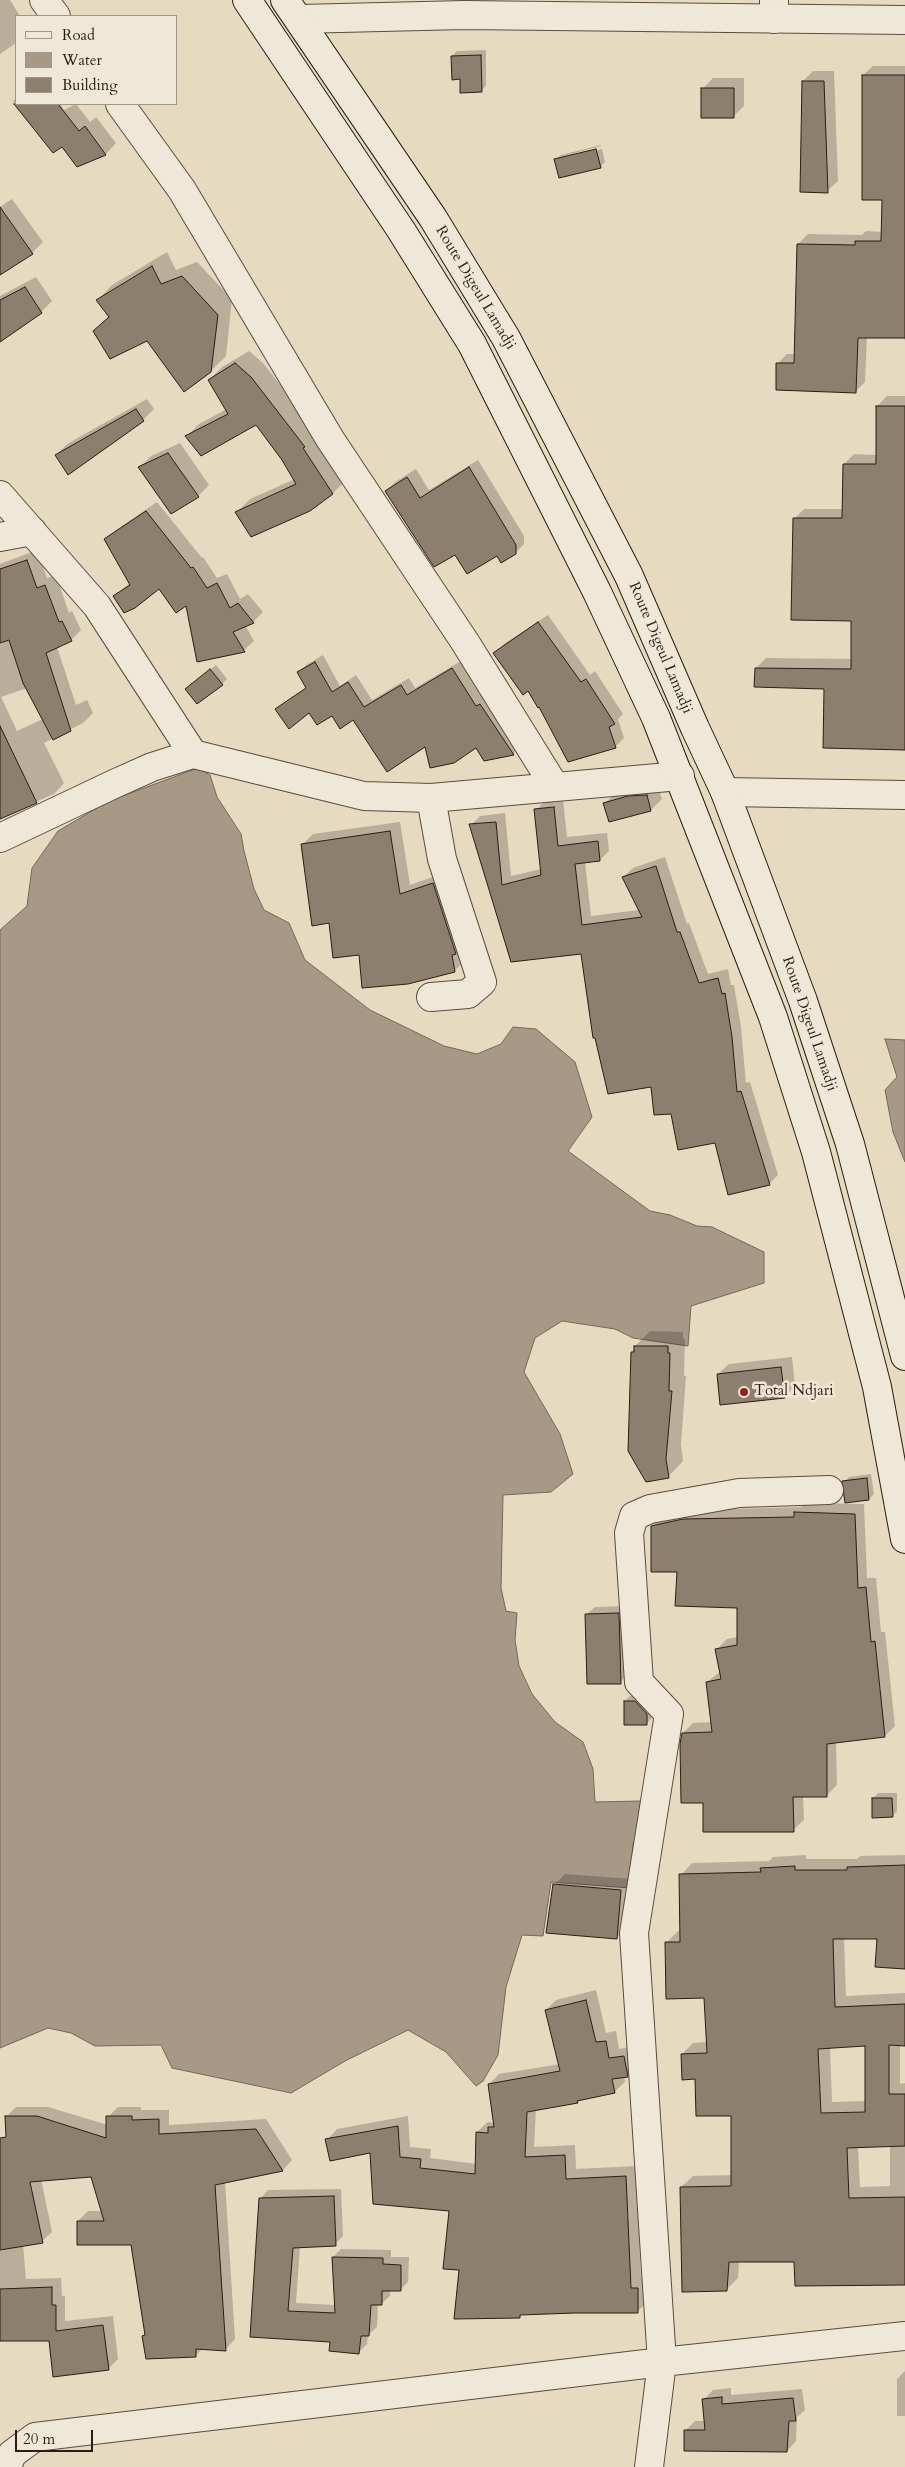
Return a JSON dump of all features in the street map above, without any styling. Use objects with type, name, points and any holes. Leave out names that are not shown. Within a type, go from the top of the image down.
[{"type":"street","points":[[44,0],[55,15]]},
{"type":"street","points":[[248,0],[400,230],[472,344],[597,592],[656,718],[773,1017],[816,1152],[877,1387],[905,1539]]},
{"type":"street","points":[[292,9],[774,10],[905,20]]},
{"type":"street","name":"Route Digeul Lamadji","points":[[292,9],[433,218],[506,338],[629,576],[725,792],[803,1001],[850,1144],[905,1356]]},
{"type":"street","points":[[121,105],[182,190],[330,439],[465,642],[556,787]]},
{"type":"street","points":[[0,495],[97,606],[193,754]]},
{"type":"street","points":[[0,537],[32,531]]},
{"type":"street","points":[[0,838],[152,767],[193,754],[364,796],[431,798],[680,776]]},
{"type":"street","points":[[725,792],[905,795]]},
{"type":"street","points":[[431,798],[442,859],[482,982],[468,994],[431,997]]},
{"type":"street","points":[[649,2467],[662,2362],[634,1932],[669,1714],[639,1682],[629,1533],[634,1516],[650,1509],[739,1493],[829,1490]]},
{"type":"street","points":[[7,2467],[12,2454],[35,2437],[662,2362],[905,2336]]},
{"type":"water","points":[[198,768],[210,775],[217,797],[241,834],[254,889],[264,910],[289,923],[305,960],[370,1010],[444,1046],[477,1054],[501,1044],[513,1027],[536,1029],[575,1062],[592,1117],[568,1151],[650,1211],[670,1215],[697,1226],[712,1227],[764,1252],[764,1283],[691,1306],[688,1346],[633,1338],[615,1329],[562,1321],[535,1338],[524,1372],[560,1434],[573,1474],[551,1492],[503,1495],[501,1588],[506,1611],[517,1613],[515,1640],[519,1666],[532,1694],[555,1722],[583,1742],[593,1769],[595,1802],[641,1801],[645,1821],[633,1844],[630,1888],[551,1882],[543,1936],[522,1935],[506,1987],[498,2055],[483,2081],[476,2086],[446,2052],[408,2030],[345,2061],[291,2093],[172,2068],[161,2045],[95,2046],[71,2033],[48,2028],[0,2048],[0,930],[27,906],[32,868],[58,831],[109,801]]},
{"type":"water","points":[[885,1039],[905,1040],[905,1162],[893,1132],[885,1090],[897,1077]]},
{"type":"building","points":[[481,55],[482,92],[460,93],[460,79],[452,80],[451,56]]},
{"type":"building","points":[[862,75],[905,75],[905,338],[858,338],[856,393],[776,390],[776,363],[794,363],[797,244],[855,245],[855,241],[881,241],[882,200],[862,200]]},
{"type":"building","points":[[802,81],[824,81],[828,193],[800,192]]},
{"type":"building","points":[[701,88],[734,88],[734,118],[701,118]]},
{"type":"building","points":[[14,104],[59,105],[79,131],[85,126],[106,155],[77,167],[62,147],[53,153]]},
{"type":"building","points":[[596,149],[601,168],[559,178],[554,159]]},
{"type":"building","points":[[0,207],[33,254],[0,275]]},
{"type":"building","points":[[152,266],[161,284],[182,276],[218,315],[211,372],[184,392],[147,341],[110,359],[93,331],[109,317],[96,300]]},
{"type":"building","points":[[25,287],[42,313],[0,342],[0,300]]},
{"type":"building","points":[[235,363],[251,377],[305,447],[303,448],[333,494],[310,511],[251,537],[235,512],[296,484],[282,460],[256,425],[201,456],[185,436],[228,414],[208,380]]},
{"type":"building","points":[[876,406],[905,406],[905,750],[823,748],[824,689],[754,687],[755,668],[851,669],[851,621],[791,620],[793,518],[842,518],[843,464],[876,464]]},
{"type":"building","points":[[136,409],[144,421],[68,475],[55,455]]},
{"type":"building","points":[[168,453],[199,497],[171,514],[138,467]]},
{"type":"building","points":[[469,467],[516,545],[516,554],[501,563],[497,556],[467,574],[455,555],[434,567],[385,491],[407,477],[420,498]]},
{"type":"building","points":[[146,511],[191,568],[193,567],[207,588],[217,583],[230,608],[238,603],[254,623],[233,632],[245,652],[197,662],[186,606],[176,613],[159,589],[135,608],[124,613],[113,596],[130,585],[104,539]]},
{"type":"building","points":[[27,560],[37,588],[45,585],[59,622],[62,621],[72,641],[46,653],[71,731],[53,740],[23,683],[9,640],[0,643],[0,569]]},
{"type":"building","points":[[538,622],[581,682],[586,679],[615,724],[609,727],[616,748],[568,762],[539,707],[528,691],[523,695],[493,653]]},
{"type":"building","points":[[315,662],[332,692],[348,682],[364,707],[401,685],[407,695],[452,668],[476,706],[480,704],[514,755],[484,761],[476,748],[454,763],[430,768],[425,747],[387,772],[353,720],[340,729],[332,716],[317,725],[309,713],[289,729],[275,709],[306,688],[297,672]]},
{"type":"building","points":[[210,669],[223,685],[197,704],[185,689]]},
{"type":"building","points":[[0,726],[37,803],[0,819]]},
{"type":"building","points":[[647,795],[651,811],[609,822],[603,803],[628,796]]},
{"type":"building","points":[[554,807],[558,846],[598,841],[600,861],[575,864],[582,925],[642,917],[622,877],[656,866],[677,932],[680,932],[699,983],[718,978],[722,994],[725,993],[732,1037],[737,1092],[741,1091],[770,1185],[728,1195],[715,1143],[678,1150],[671,1114],[654,1115],[651,1087],[608,1094],[595,1038],[593,1038],[581,954],[511,962],[469,824],[496,822],[502,885],[541,875],[534,809]]},
{"type":"building","points":[[390,831],[400,894],[433,883],[456,954],[452,955],[455,972],[408,984],[362,988],[359,955],[333,958],[329,923],[312,926],[301,844]]},
{"type":"building","points":[[634,1346],[668,1346],[668,1353],[670,1353],[669,1391],[672,1391],[666,1459],[669,1478],[646,1482],[628,1451],[631,1352],[634,1352]]},
{"type":"building","points":[[781,1367],[785,1398],[720,1405],[717,1374]]},
{"type":"building","points":[[867,1478],[869,1500],[845,1503],[842,1481]]},
{"type":"building","points":[[794,1512],[855,1514],[858,1588],[866,1587],[871,1642],[875,1641],[885,1737],[827,1744],[827,1797],[793,1797],[794,1832],[703,1832],[703,1803],[681,1803],[680,1744],[682,1733],[712,1732],[706,1682],[721,1679],[715,1649],[737,1645],[737,1608],[675,1606],[677,1572],[651,1572],[651,1526],[683,1519],[794,1517]]},
{"type":"building","points":[[619,1613],[621,1684],[587,1684],[585,1614]]},
{"type":"building","points":[[624,1701],[635,1701],[647,1714],[647,1725],[624,1725]]},
{"type":"building","points":[[872,1798],[892,1798],[893,1817],[872,1818]]},
{"type":"building","points":[[905,1865],[905,1969],[875,1967],[877,1939],[833,1939],[835,2007],[905,2004],[905,2046],[889,2045],[889,2094],[905,2094],[905,2146],[847,2148],[849,2198],[905,2197],[905,2285],[795,2286],[794,2262],[729,2262],[727,2291],[682,2292],[680,2187],[731,2186],[731,2116],[696,2116],[695,2079],[682,2080],[681,2054],[707,2053],[704,1998],[666,1999],[665,1942],[680,1942],[679,1874],[761,1872],[760,1868],[795,1866],[795,1870],[847,1870],[847,1867]],"holes":[[[865,2046],[865,2112],[821,2113],[818,2049]]]},
{"type":"building","points":[[553,1884],[621,1890],[617,1939],[546,1933]]},
{"type":"building","points":[[586,2000],[596,2042],[606,2041],[609,2058],[624,2056],[628,2077],[612,2079],[615,2093],[577,2101],[578,2103],[527,2112],[525,2157],[565,2155],[566,2179],[626,2176],[631,2288],[638,2288],[638,2313],[575,2313],[520,2315],[520,2318],[454,2319],[459,2270],[443,2269],[449,2211],[373,2204],[370,2153],[330,2161],[325,2139],[398,2126],[400,2157],[421,2159],[420,2168],[475,2174],[476,2132],[488,2133],[488,2127],[494,2127],[488,2084],[560,2071],[545,2010]]},
{"type":"building","points":[[5,2116],[37,2116],[106,2138],[106,2116],[132,2116],[132,2120],[159,2119],[159,2134],[256,2129],[283,2171],[215,2185],[226,2351],[196,2349],[196,2357],[146,2359],[142,2336],[145,2335],[131,2245],[77,2245],[77,2221],[104,2221],[91,2177],[30,2182],[43,2243],[0,2250],[0,2138],[6,2137]]},
{"type":"building","points":[[334,2196],[336,2246],[293,2248],[288,2311],[335,2313],[332,2257],[383,2258],[383,2264],[401,2265],[401,2291],[382,2291],[382,2305],[371,2305],[369,2336],[361,2336],[359,2354],[329,2351],[330,2342],[250,2337],[259,2198]]},
{"type":"building","points":[[52,2287],[52,2305],[56,2305],[56,2331],[103,2325],[109,2370],[53,2377],[49,2341],[0,2341],[0,2289]]},
{"type":"building","points":[[722,2397],[722,2404],[793,2398],[796,2421],[789,2421],[787,2452],[684,2451],[684,2430],[705,2430],[702,2399]]},
{"type":"place","name":"Total Ndjari","points":[[744,1392]]}]
